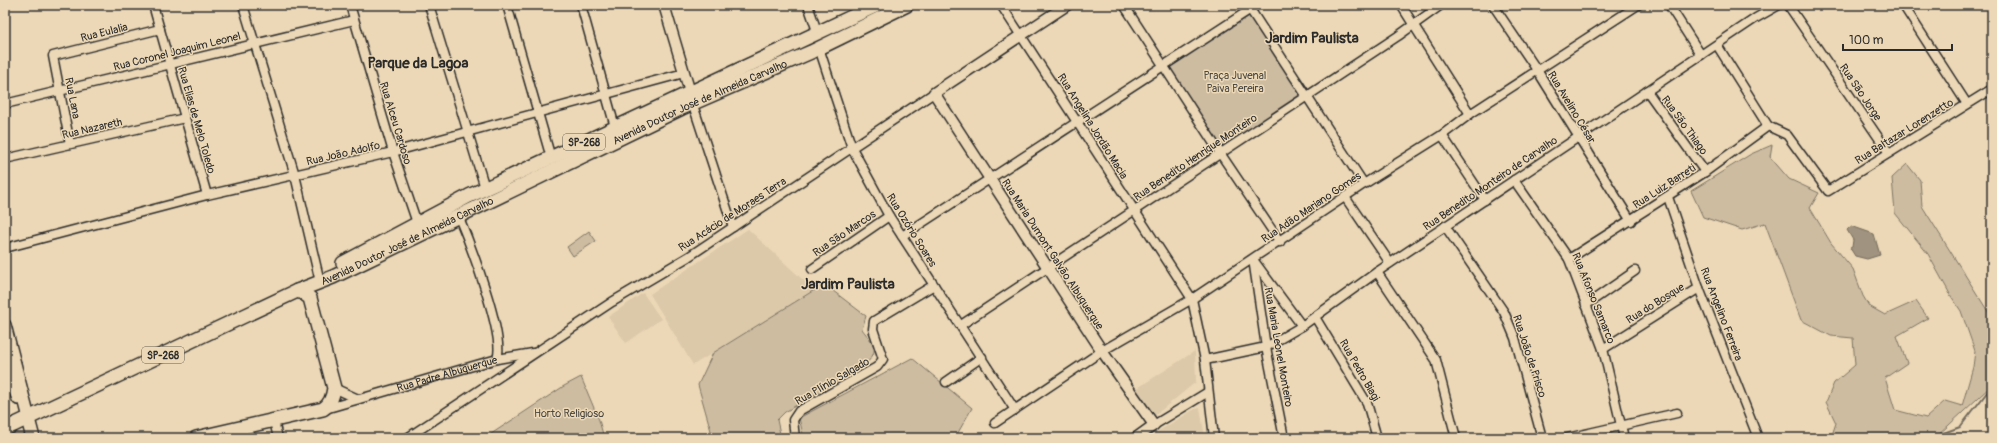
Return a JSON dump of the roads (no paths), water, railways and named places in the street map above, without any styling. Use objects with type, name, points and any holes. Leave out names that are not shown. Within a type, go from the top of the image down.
[{"type":"main road","name":"Avenida Doutor José de Almeida Carvalho","points":[[315,286],[416,223],[485,188],[818,34],[877,5]]},
{"type":"main road","name":"Avenida Doutor José de Almeida Carvalho","points":[[5,429],[297,291],[315,286],[682,108],[693,105],[820,48],[907,5]]},
{"type":"main road","points":[[315,286],[334,388],[330,402],[323,409]]},
{"type":"main road","points":[[5,325],[8,364],[28,414],[33,438]]},
{"type":"main road","name":"Rua Padre Albuquerque","points":[[196,438],[323,409]]},
{"type":"street","name":"Rua Elias de Melo Toledo","points":[[153,5],[207,195]]},
{"type":"street","points":[[244,5],[254,44],[295,175],[315,286]]},
{"type":"street","name":"Rua Alceu Cardoso","points":[[350,5],[393,152],[416,223]]},
{"type":"street","points":[[429,5],[485,188]]},
{"type":"street","points":[[507,5],[551,158]]},
{"type":"street","points":[[582,5],[605,95],[615,127]]},
{"type":"street","points":[[664,5],[693,105],[733,227]]},
{"type":"street","points":[[808,5],[818,34]]},
{"type":"street","name":"Rua Angelina Jordão Macia","points":[[1001,5],[1022,35],[1192,299]]},
{"type":"street","name":"Rua Acácio de Moraes Terra","points":[[407,438],[612,302],[688,257],[1067,5]]},
{"type":"street","points":[[1124,5],[1280,242]]},
{"type":"street","points":[[1401,5],[1470,114]]},
{"type":"street","name":"Rua Benedito Henrique Monteiro","points":[[961,325],[1441,5]]},
{"type":"street","name":"Rua Avelino César","points":[[1493,5],[1537,70],[1631,221]]},
{"type":"street","name":"Rua Adão Mariano Gomes","points":[[995,423],[1102,351],[1192,299],[1280,242],[1364,184],[1442,135],[1470,114],[1638,5]]},
{"type":"street","points":[[1669,5],[1701,55]]},
{"type":"street","name":"Rua Benedito Monteiro de Carvalho","points":[[1205,360],[1266,347],[1302,326],[1390,263],[1701,55],[1779,5]]},
{"type":"street","name":"Rua São Jorge","points":[[1788,5],[1889,153]]},
{"type":"street","points":[[1903,5],[1967,104]]},
{"type":"street","points":[[902,236],[1163,66],[1252,6],[1306,96],[1364,184]]},
{"type":"street","name":"Rua Coronel Joaquim Leonel","points":[[5,104],[354,20]]},
{"type":"street","name":"Rua Eulalia","points":[[53,56],[160,29]]},
{"type":"street","points":[[1717,45],[1768,126]]},
{"type":"street","name":"Rua Ozório Soares","points":[[820,48],[852,148],[889,216],[1015,410]]},
{"type":"street","name":"Rua Lana","points":[[53,56],[70,144]]},
{"type":"street","name":"Rua João Adolfo","points":[[5,248],[207,195],[393,152],[684,74]]},
{"type":"street","name":"Rua Baltazar Lorenzetto","points":[[1768,126],[1787,135],[1828,191],[1992,89]]},
{"type":"street","name":"Rua São Thiago","points":[[1648,91],[1705,172]]},
{"type":"street","name":"Rua Maria Dumont Galvão Albuquerque","points":[[934,94],[1102,351],[1154,425]]},
{"type":"street","name":"Rua Nazareth","points":[[5,159],[185,118]]},
{"type":"street","name":"Rua Luiz Barreti","points":[[1569,260],[1668,197],[1768,126]]},
{"type":"street","points":[[1442,135],[1485,200]]},
{"type":"street","name":"Rua Afonso Samarco","points":[[1514,180],[1569,260],[1603,348],[1624,438]]},
{"type":"street","points":[[1345,197],[1390,263]]},
{"type":"street","name":"Rua Angelino Ferreira","points":[[1668,197],[1699,288],[1758,438]]},
{"type":"street","name":"Rua São Marcos","points":[[812,269],[889,216]]},
{"type":"street","points":[[455,217],[492,315],[499,348],[497,359],[506,373]]},
{"type":"street","name":"Rua João de Prisco","points":[[1445,226],[1504,312],[1515,338],[1542,438]]},
{"type":"street","points":[[1253,259],[1302,326]]},
{"type":"street","name":"Rua Maria Leonel Monteiro","points":[[1253,259],[1266,347],[1284,438]]},
{"type":"street","points":[[1586,304],[1635,271]]},
{"type":"street","points":[[1377,272],[1436,360],[1456,438]]},
{"type":"street","points":[[1257,285],[1267,280]]},
{"type":"street","name":"Rua Plínio Salgado","points":[[795,438],[793,420],[799,411],[877,367],[883,359],[873,329],[874,321],[934,285]]},
{"type":"street","name":"Rua do Bosque","points":[[1603,348],[1699,288]]},
{"type":"street","points":[[1192,299],[1205,360],[1214,438]]},
{"type":"street","name":"Rua Pedro Biagi","points":[[1315,317],[1367,403],[1377,438]]},
{"type":"street","name":"Rua Padre Albuquerque","points":[[323,409],[497,359],[536,352]]},
{"type":"street","points":[[946,382],[982,357]]},
{"type":"street","points":[[334,388],[358,399]]},
{"type":"street","points":[[1136,438],[1154,425],[1208,392]]},
{"type":"street","points":[[1567,438],[1677,413]]},
{"type":"street","points":[[274,420],[278,438]]},
{"type":"waterway","points":[[1930,438],[1960,427],[1992,386]]},
{"type":"district","name":"Jardim Paulista","points":[[1312,38]]},
{"type":"district","name":"Parque da Lagoa","points":[[418,63]]},
{"type":"district","name":"Jardim Paulista","points":[[848,284]]},
{"type":"park label","name":"Praça Juvenal Paiva Pereira","points":[[1235,81]]},
{"type":"park label","name":"Horto Religioso","points":[[569,413]]}]
